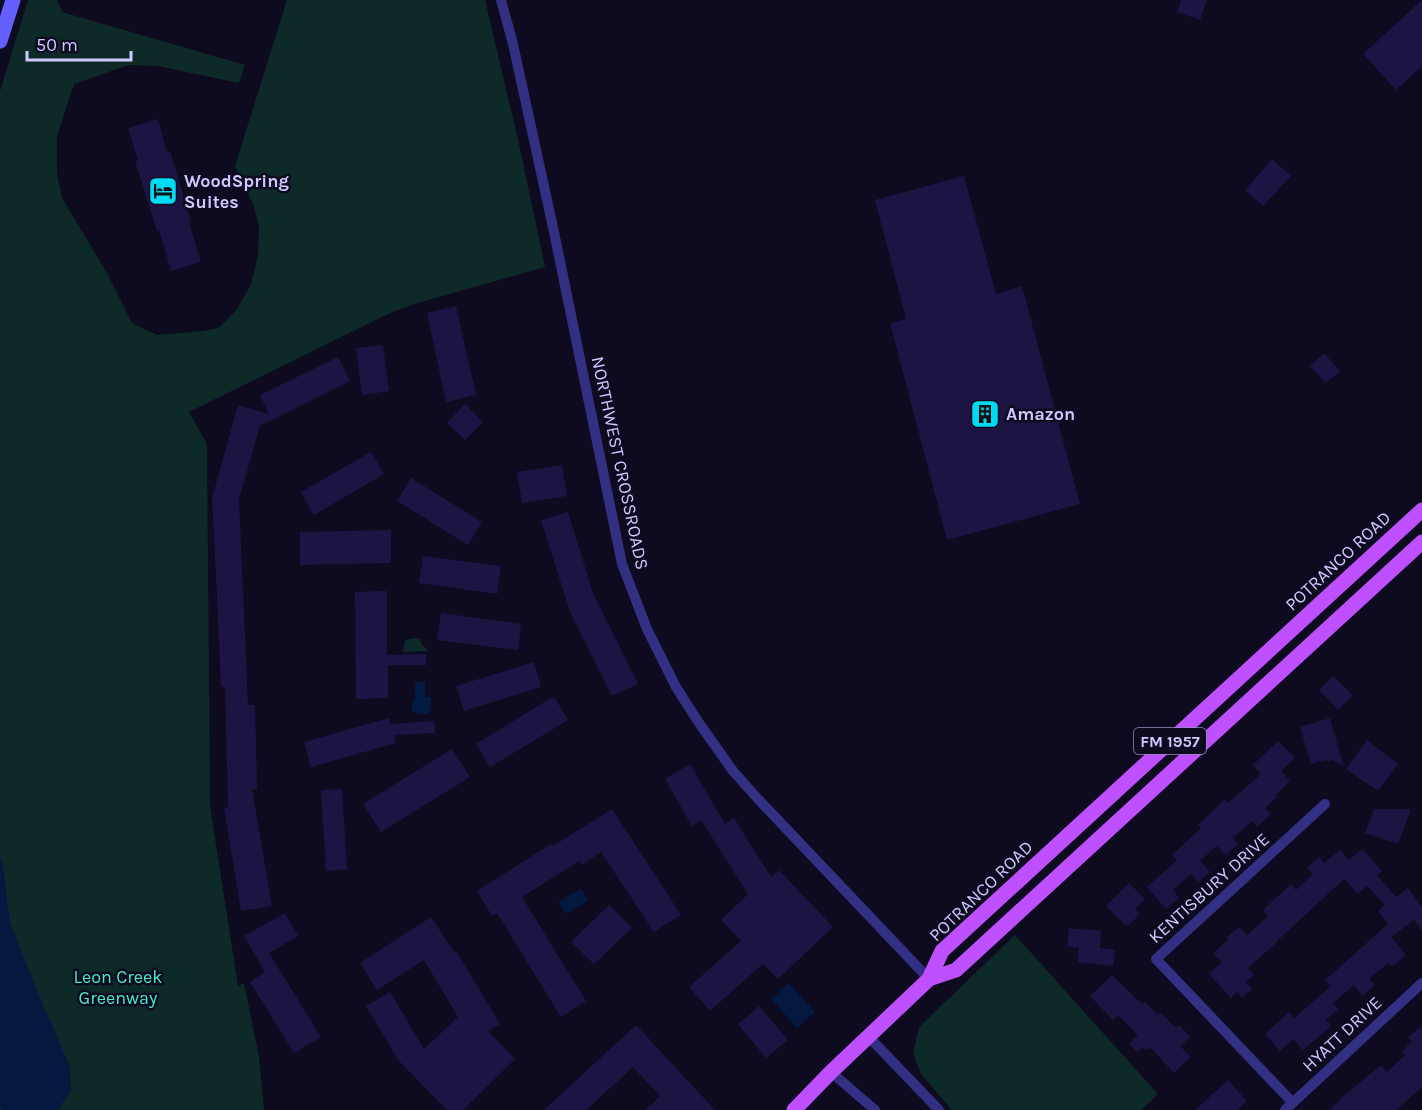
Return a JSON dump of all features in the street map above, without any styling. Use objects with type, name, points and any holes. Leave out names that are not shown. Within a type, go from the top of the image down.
[{"type":"main road","points":[[0,41],[13,0]]},
{"type":"main road","name":"POTRANCO ROAD","points":[[929,979],[942,951],[1422,510]]},
{"type":"main road","name":"FM 1957","points":[[794,1110],[929,979],[956,970],[1422,542]]},
{"type":"street","name":"NORTHWEST CROSSROADS","points":[[501,0],[513,44],[556,243],[622,564],[646,629],[686,704],[733,771],[929,979]]},
{"type":"street","name":"KENTISBURY DRIVE","points":[[1289,1106],[1156,959],[1325,804]]},
{"type":"street","name":"HYATT DRIVE","points":[[1289,1106],[1422,983]]},
{"type":"street","points":[[868,1036],[939,1110]]},
{"type":"street","points":[[831,1072],[876,1110]]},
{"type":"green space","name":"Leon Creek Greenway","points":[[28,0],[57,0],[62,12],[245,65],[239,83],[158,66],[129,65],[74,84],[57,136],[57,174],[62,198],[107,273],[132,323],[157,335],[219,328],[237,309],[251,284],[258,256],[259,226],[253,204],[235,166],[287,0],[485,0],[519,144],[545,267],[390,313],[189,412],[207,444],[210,806],[238,986],[244,983],[259,1057],[264,1110],[0,1110],[0,91]]},
{"type":"green space","points":[[420,639],[427,651],[403,652],[405,640]]},
{"type":"green space","points":[[1015,935],[1158,1094],[1141,1110],[952,1110],[921,1074],[913,1053],[919,1027]]},
{"type":"water","points":[[425,681],[425,697],[431,697],[431,710],[429,714],[417,714],[417,712],[412,712],[412,701],[415,701],[415,682]]},
{"type":"water","points":[[0,857],[10,923],[70,1067],[71,1090],[58,1110],[2,1110],[0,1106]]},
{"type":"water","points":[[581,888],[588,900],[566,914],[558,902]]},
{"type":"water","points":[[789,983],[815,1012],[797,1028],[771,999]]},
{"type":"building","points":[[1181,0],[1207,0],[1200,20],[1177,12]]},
{"type":"building","points":[[1422,0],[1422,66],[1396,90],[1363,54]]},
{"type":"building","name":"WoodSpring Suites","points":[[158,119],[167,152],[170,151],[201,262],[171,271],[135,161],[138,160],[128,128]]},
{"type":"building","points":[[1272,159],[1291,176],[1263,206],[1245,190]]},
{"type":"building","name":"Amazon","points":[[964,176],[996,294],[1022,286],[1080,504],[947,540],[890,323],[906,319],[875,200]]},
{"type":"building","points":[[456,306],[476,395],[446,402],[427,313]]},
{"type":"building","points":[[383,345],[389,391],[362,395],[356,348]]},
{"type":"building","points":[[1324,353],[1340,371],[1326,383],[1310,366]]},
{"type":"building","points":[[338,357],[350,381],[260,426],[239,499],[248,705],[255,705],[257,789],[252,789],[272,906],[241,911],[224,808],[228,807],[225,687],[221,687],[212,498],[238,405],[269,414],[260,395]]},
{"type":"building","points":[[465,404],[483,422],[465,440],[447,423]]},
{"type":"building","points":[[371,452],[384,474],[314,515],[301,492]]},
{"type":"building","points":[[562,465],[567,496],[522,503],[517,472]]},
{"type":"building","points":[[411,478],[482,522],[468,545],[397,501]]},
{"type":"building","points":[[568,512],[593,593],[638,684],[612,696],[570,612],[541,520]]},
{"type":"building","points":[[391,530],[391,563],[300,565],[300,532]]},
{"type":"building","points":[[423,556],[501,566],[497,594],[419,583]]},
{"type":"building","points":[[387,591],[387,655],[426,654],[426,665],[388,665],[388,698],[356,699],[355,592]]},
{"type":"building","points":[[441,613],[521,624],[518,650],[437,640]]},
{"type":"building","points":[[534,662],[541,687],[464,711],[456,686]]},
{"type":"building","points":[[1333,676],[1353,695],[1338,710],[1319,690]]},
{"type":"building","points":[[551,698],[555,698],[568,720],[490,767],[476,744]]},
{"type":"building","points":[[389,718],[390,724],[434,721],[435,733],[394,735],[396,743],[311,767],[304,742]]},
{"type":"building","points":[[1330,718],[1344,767],[1333,760],[1311,764],[1300,727]]},
{"type":"building","points":[[1367,740],[1398,764],[1378,791],[1346,769]]},
{"type":"building","points":[[1278,741],[1295,758],[1281,771],[1290,781],[1265,808],[1271,814],[1257,827],[1252,821],[1233,838],[1238,844],[1226,855],[1217,846],[1200,861],[1210,872],[1198,882],[1191,874],[1173,890],[1179,898],[1166,909],[1147,887],[1177,860],[1172,855],[1201,828],[1198,825],[1225,799],[1228,803],[1261,774],[1253,765]]},
{"type":"building","points":[[452,749],[470,777],[381,832],[363,804]]},
{"type":"building","points":[[690,764],[725,824],[734,818],[771,877],[779,870],[833,927],[778,979],[763,964],[710,1011],[689,987],[741,941],[721,920],[748,894],[701,820],[692,826],[665,779]]},
{"type":"building","points":[[342,789],[347,869],[326,871],[321,790]]},
{"type":"building","points":[[612,809],[681,915],[654,932],[601,852],[582,865],[579,861],[522,897],[586,1001],[561,1017],[497,913],[492,916],[477,891]]},
{"type":"building","points":[[1374,809],[1411,809],[1398,844],[1365,833]]},
{"type":"building","points":[[1362,849],[1382,871],[1377,875],[1396,897],[1408,888],[1422,907],[1422,930],[1414,920],[1391,937],[1406,955],[1392,967],[1388,963],[1369,979],[1375,985],[1363,996],[1354,985],[1333,1003],[1338,1009],[1326,1020],[1331,1026],[1303,1050],[1293,1039],[1280,1051],[1265,1034],[1289,1012],[1294,1018],[1330,987],[1325,980],[1388,924],[1378,911],[1385,905],[1367,886],[1358,894],[1344,879],[1248,968],[1254,975],[1246,982],[1252,989],[1242,998],[1237,992],[1231,998],[1209,974],[1222,962],[1213,953],[1239,927],[1247,935],[1268,916],[1263,910],[1291,884],[1296,890],[1313,874],[1307,868],[1319,857],[1324,863],[1340,850],[1349,860]]},
{"type":"building","points":[[1129,883],[1145,899],[1135,909],[1140,914],[1129,925],[1125,925],[1106,906]]},
{"type":"building","points":[[609,905],[632,928],[594,964],[571,942]]},
{"type":"building","points":[[285,913],[298,936],[269,953],[321,1037],[294,1053],[250,982],[265,972],[244,936]]},
{"type":"building","points":[[431,917],[455,953],[457,952],[500,1024],[488,1031],[515,1059],[463,1110],[447,1110],[399,1061],[366,1006],[390,992],[424,1049],[458,1017],[424,960],[377,990],[360,963]]},
{"type":"building","points":[[1069,928],[1101,931],[1100,948],[1115,950],[1113,966],[1078,962],[1079,948],[1067,946]]},
{"type":"building","points":[[1112,975],[1142,1004],[1145,1002],[1158,1015],[1161,1013],[1176,1028],[1180,1025],[1190,1037],[1180,1046],[1191,1057],[1174,1073],[1150,1047],[1146,1050],[1143,1047],[1137,1052],[1129,1044],[1138,1035],[1118,1015],[1113,1020],[1090,996]]},
{"type":"building","points":[[759,1006],[788,1040],[766,1058],[738,1024]]},
{"type":"building","points":[[636,1025],[715,1110],[646,1110],[660,1096],[633,1067],[586,1110],[544,1110]]},
{"type":"building","points":[[1422,1026],[1422,1087],[1396,1110],[1329,1110],[1381,1065],[1387,1072],[1405,1055],[1402,1051],[1412,1042],[1408,1037]]},
{"type":"building","points":[[1228,1080],[1247,1101],[1238,1110],[1195,1110]]},
{"type":"place","name":"WoodSpring Suites","points":[[163,191]]},
{"type":"place","name":"Amazon","points":[[985,414]]}]
